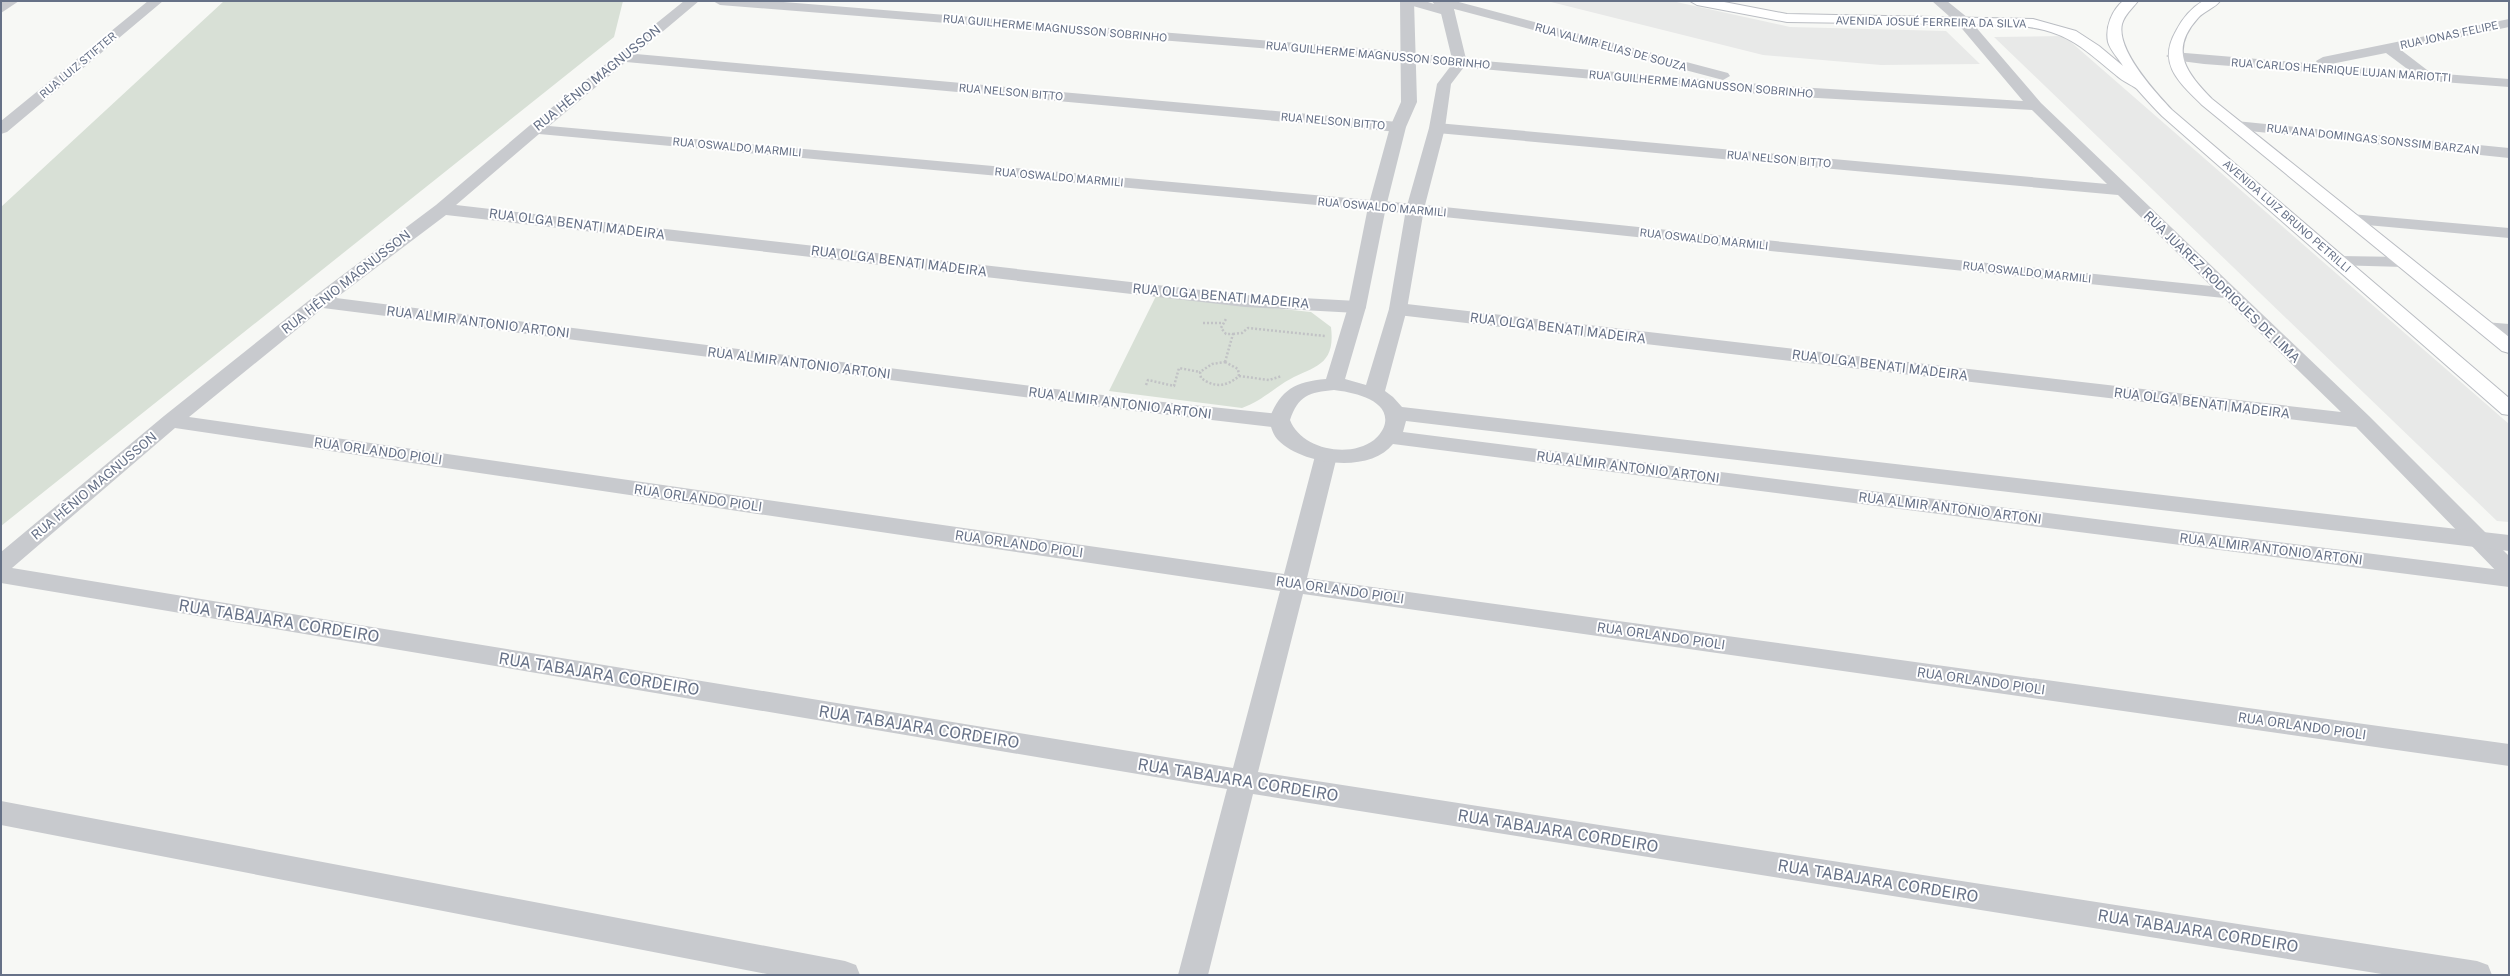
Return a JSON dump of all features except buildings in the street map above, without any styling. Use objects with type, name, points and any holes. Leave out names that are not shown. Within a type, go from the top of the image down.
[{"type":"main road","name":"AVENIDA JOSUÉ FERREIRA DA SILVA","points":[[1697,1],[1787,18],[2026,22],[2069,32],[2089,44],[2119,72],[2145,90]]},
{"type":"main road","name":"AVENIDA LUIZ BRUNO PETRILLI","points":[[2131,1],[2122,8],[2115,24],[2115,42],[2145,90],[2167,113],[2509,409]]},
{"type":"main road","points":[[2213,1],[2192,14],[2175,42],[2173,56],[2185,79],[2207,102],[2236,126],[2509,347]]},
{"type":"street","points":[[1,9],[12,1]]},
{"type":"street","name":"RUA LUIZ STIFTER","points":[[1,129],[156,1]]},
{"type":"street","name":"RUA HÊNIO MAGNUSSON","points":[[1,565],[171,421],[319,302],[442,209],[535,129],[692,1]]},
{"type":"street","name":"RUA GUILHERME MAGNUSSON SOBRINHO","points":[[720,1],[1410,56],[1460,63],[1782,91],[2036,106]]},
{"type":"street","points":[[1334,384],[1357,307],[1377,207],[1398,127],[1409,102],[1410,56],[1408,1]]},
{"type":"street","name":"RUA VALMIR ELIAS DE SOUZA","points":[[1411,1],[1445,4],[1782,91]]},
{"type":"street","name":"RUA JUAREZ RODRIGUES DE LIMA","points":[[1939,1],[1963,21],[2036,106],[2120,190],[2362,421],[2509,570]]},
{"type":"street","points":[[1374,393],[1398,309],[1415,209],[1438,128],[1444,84],[1460,63],[1445,4]]},
{"type":"street","name":"RUA JONAS FELIPE","points":[[2294,67],[2509,23]]},
{"type":"street","points":[[1593,42],[1602,50],[1604,60],[1604,66],[1597,75]]},
{"type":"street","name":"RUA JONAS FELIPE","points":[[2389,48],[2426,76]]},
{"type":"street","name":"RUA CARLOS HENRIQUE LUJAN MARIOTTI","points":[[2173,56],[2294,67],[2509,83]]},
{"type":"street","name":"RUA NELSON BITTO","points":[[623,57],[1398,127]]},
{"type":"street","name":"RUA ANA DOMINGAS SONSSIM BARZAN","points":[[2236,126],[2509,153]]},
{"type":"street","name":"RUA NELSON BITTO","points":[[1438,128],[2120,190]]},
{"type":"street","name":"RUA OSWALDO MARMILI","points":[[535,129],[1377,207],[1415,209],[2228,293]]},
{"type":"street","name":"RUA OLGA BENATI MADEIRA","points":[[442,209],[1245,301],[1357,307]]},
{"type":"street","points":[[2351,219],[2509,233]]},
{"type":"street","points":[[2339,261],[2404,262]]},
{"type":"street","name":"RUA ALMIR ANTONIO ARTONI","points":[[319,302],[1134,405],[1280,421]]},
{"type":"street","name":"RUA OLGA BENATI MADEIRA","points":[[1398,309],[2362,421]]},
{"type":"street","points":[[2485,328],[2509,330]]},
{"type":"street","points":[[1334,384],[1357,386],[1374,393],[1387,402],[1394,414],[1395,426],[1390,437],[1379,447],[1364,453],[1345,456],[1326,456],[1308,451],[1294,443],[1284,432],[1280,421],[1281,409],[1289,398],[1303,390],[1320,385],[1334,384]]},
{"type":"street","name":"RUA ALMIR ANTONIO ARTONI","points":[[1394,414],[2509,543]]},
{"type":"street","name":"RUA ORLANDO PIOLI","points":[[171,421],[1292,584],[2509,755]]},
{"type":"street","name":"RUA ALMIR ANTONIO ARTONI","points":[[1390,437],[2509,579]]},
{"type":"street","points":[[1193,975],[1326,456]]},
{"type":"street","name":"RUA TABAJARA CORDEIRO","points":[[1,574],[1243,781],[2477,975]]},
{"type":"street","points":[[1,814],[845,975]]},
{"type":"path","points":[[1203,323],[1222,323],[1226,319],[1238,318],[1245,301]]},
{"type":"path","points":[[1222,323],[1221,328],[1226,334],[1242,333],[1248,328],[1327,336],[1326,341]]},
{"type":"path","points":[[1225,362],[1233,334]]},
{"type":"path","points":[[1179,368],[1200,372],[1215,362],[1225,362],[1238,369],[1239,376]]},
{"type":"path","points":[[1200,372],[1201,378],[1208,384],[1219,386],[1227,385],[1239,376],[1269,380],[1288,373]]},
{"type":"shaded area","points":[[224,1],[623,1],[614,37],[1,526],[1,207]]},
{"type":"shaded area","points":[[1547,1],[1672,1],[1790,27],[1946,31],[1980,64],[1881,65],[1763,55]]},
{"type":"shaded area","points":[[2064,36],[2509,424],[2509,522],[2497,521],[1994,37]]},
{"type":"shaded area","points":[[1156,296],[1311,312],[1331,327],[1332,340],[1330,351],[1320,364],[1285,382],[1259,400],[1242,408],[1109,391]]}]
